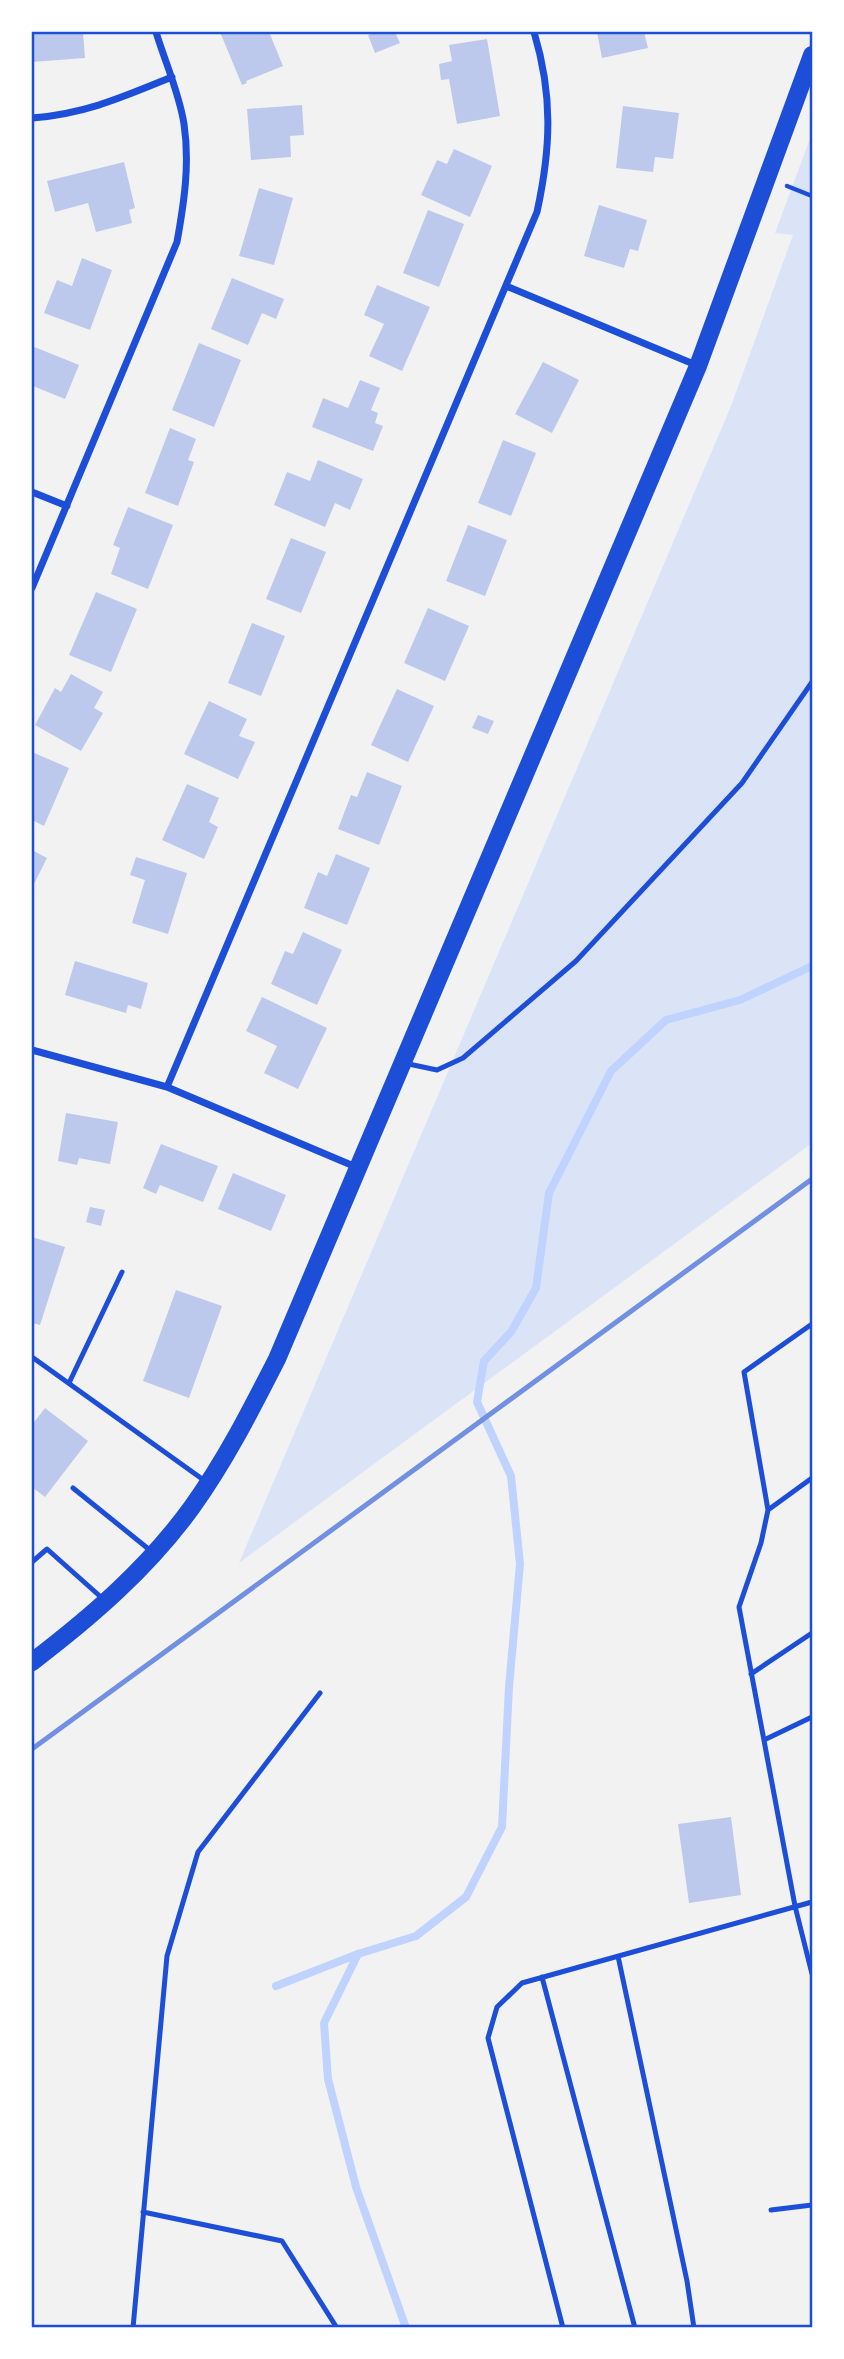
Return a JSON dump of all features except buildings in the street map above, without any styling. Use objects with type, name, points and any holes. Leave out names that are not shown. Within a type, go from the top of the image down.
[{"type":"main road","points":[[32,1662],[79,1626],[106,1601],[154,1553],[192,1507],[245,1423],[277,1359],[698,366],[813,55]]},
{"type":"street","points":[[32,588],[177,242],[185,200],[187,162],[184,124],[172,76],[156,32]]},
{"type":"street","points":[[167,1087],[537,212],[546,169],[549,130],[547,91],[534,32]]},
{"type":"street","points":[[32,118],[57,116],[104,105],[172,76]]},
{"type":"street","points":[[506,286],[698,366]]},
{"type":"street","points":[[32,492],[67,506]]},
{"type":"street","points":[[32,1050],[167,1087],[357,1168]]},
{"type":"lane","points":[[401,1062],[437,1070],[463,1058],[576,961],[743,783],[813,682]]},
{"type":"lane","points":[[69,1383],[122,1272]]},
{"type":"lane","points":[[813,1324],[744,1372],[768,1510],[761,1543],[739,1607],[795,1906],[813,1974]]},
{"type":"lane","points":[[32,1357],[208,1482]]},
{"type":"lane","points":[[768,1510],[813,1478]]},
{"type":"lane","points":[[73,1488],[154,1553]]},
{"type":"lane","points":[[32,1562],[47,1549],[106,1601]]},
{"type":"lane","points":[[751,1674],[813,1633]]},
{"type":"lane","points":[[132,2328],[167,1956],[198,1852],[320,1693]]},
{"type":"lane","points":[[764,1740],[813,1717]]},
{"type":"lane","points":[[563,2328],[488,2038],[497,2007],[522,1983],[813,1902]]},
{"type":"lane","points":[[618,1956],[687,2281],[694,2328]]},
{"type":"lane","points":[[542,1977],[635,2328]]},
{"type":"lane","points":[[771,2210],[813,2205]]},
{"type":"lane","points":[[143,2212],[282,2241],[337,2328]]},
{"type":"shaded area","points":[[812,133],[812,1143],[239,1563],[731,406],[793,235],[775,233]]},
{"type":"waterway","points":[[276,1986],[358,1954],[416,1936],[466,1897],[502,1827],[509,1687],[520,1564],[511,1476],[477,1402],[484,1361],[511,1332],[536,1288],[549,1193],[611,1071],[666,1020],[740,1000],[812,966]]},
{"type":"waterway","points":[[358,1954],[324,2023],[328,2079],[356,2187],[406,2328]]},
{"type":"railway","points":[[32,1749],[812,1179]]}]
